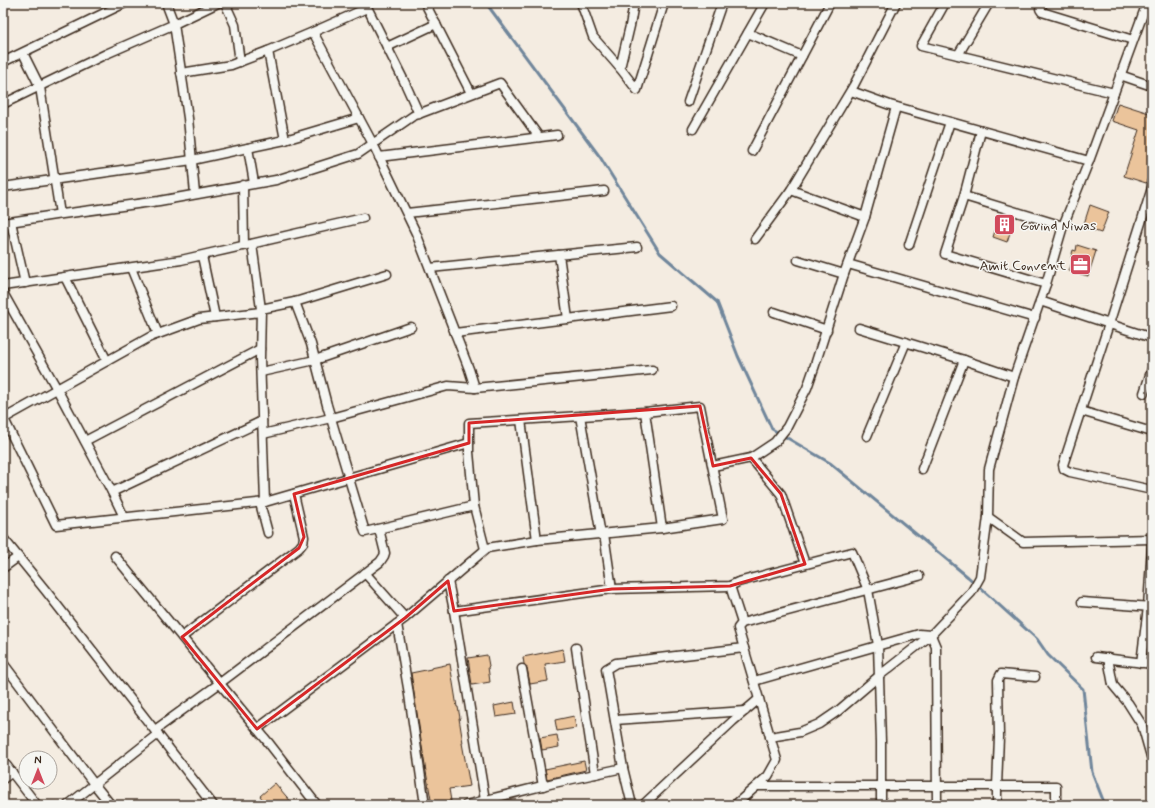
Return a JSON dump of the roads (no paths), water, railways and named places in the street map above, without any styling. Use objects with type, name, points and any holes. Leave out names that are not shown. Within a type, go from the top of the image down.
[{"type":"street","points":[[3,62],[126,3]]},
{"type":"street","points":[[166,3],[174,24],[188,118],[195,194]]},
{"type":"street","points":[[3,104],[106,54],[218,3]]},
{"type":"street","points":[[225,3],[235,25],[240,62]]},
{"type":"street","points":[[425,3],[471,93]]},
{"type":"street","points":[[580,3],[593,37],[637,90],[664,3]]},
{"type":"street","points":[[620,68],[634,3]]},
{"type":"street","points":[[688,102],[722,3]]},
{"type":"street","points":[[693,129],[765,3]]},
{"type":"street","points":[[752,151],[830,3]]},
{"type":"street","points":[[755,240],[791,190],[851,91],[896,3]]},
{"type":"street","points":[[945,3],[921,46],[1114,93]]},
{"type":"street","points":[[958,55],[989,3]]},
{"type":"street","points":[[1043,3],[1040,9],[1042,12],[1133,40]]},
{"type":"street","points":[[770,737],[800,732],[819,724],[838,711],[931,635],[971,593],[980,578],[988,517],[990,469],[1014,377],[1035,318],[1063,226],[1089,161],[1147,3]]},
{"type":"street","points":[[181,72],[231,65],[240,62],[312,32],[366,6],[419,114]]},
{"type":"street","points":[[387,47],[436,24]]},
{"type":"street","points":[[312,32],[373,144],[416,233],[469,368],[475,388]]},
{"type":"street","points":[[748,33],[802,56]]},
{"type":"street","points":[[268,51],[285,140]]},
{"type":"street","points":[[23,53],[40,87],[60,214]]},
{"type":"street","points":[[1120,75],[1152,86]]},
{"type":"street","points":[[25,283],[7,222],[159,200],[276,180],[358,154],[413,116],[500,83],[539,137]]},
{"type":"street","points":[[851,91],[896,107],[1089,161]]},
{"type":"street","points":[[713,466],[751,458],[775,442],[787,427],[809,381],[827,330],[844,274],[865,217],[896,107]]},
{"type":"street","points":[[3,187],[192,160],[285,140],[359,118]]},
{"type":"street","points":[[909,245],[950,122]]},
{"type":"street","points":[[982,130],[964,196],[945,254],[1046,284]]},
{"type":"street","points":[[379,157],[557,135]]},
{"type":"street","points":[[248,148],[254,183]]},
{"type":"street","points":[[243,185],[248,245],[261,310],[262,503],[268,533]]},
{"type":"street","points":[[1152,188],[1063,465],[1064,469],[1070,472],[1152,490]]},
{"type":"street","points":[[791,190],[865,217]]},
{"type":"street","points":[[406,213],[604,192]]},
{"type":"street","points":[[964,196],[1063,226]]},
{"type":"street","points":[[3,286],[181,260],[364,218]]},
{"type":"street","points":[[430,268],[637,248]]},
{"type":"street","points":[[559,255],[568,319]]},
{"type":"street","points":[[202,256],[215,317]]},
{"type":"street","points":[[798,260],[844,274]]},
{"type":"street","points":[[848,264],[1035,318]]},
{"type":"street","points":[[131,268],[158,334]]},
{"type":"street","points":[[386,274],[295,302],[261,310],[199,319],[150,337],[3,418],[56,525],[262,503],[469,443]]},
{"type":"street","points":[[66,277],[107,361]]},
{"type":"street","points":[[3,293],[57,389],[124,517]]},
{"type":"street","points":[[1040,301],[1152,338]]},
{"type":"street","points":[[295,302],[311,344],[348,478],[365,532],[474,506]]},
{"type":"street","points":[[455,333],[671,306]]},
{"type":"street","points":[[774,312],[827,330]]},
{"type":"street","points":[[261,372],[315,360],[411,327]]},
{"type":"street","points":[[859,328],[1014,377]]},
{"type":"street","points":[[867,436],[906,342]]},
{"type":"street","points":[[85,441],[260,348]]},
{"type":"street","points":[[922,469],[964,360]]},
{"type":"street","points":[[1144,393],[1152,369]]},
{"type":"street","points":[[262,434],[331,418],[448,386],[475,388],[652,370]]},
{"type":"street","points":[[257,729],[405,618],[487,548],[537,540],[603,535],[723,519],[700,406],[645,412],[469,423],[469,443],[474,506],[485,549]]},
{"type":"street","points":[[1081,411],[1152,432]]},
{"type":"street","points":[[645,412],[662,528]]},
{"type":"street","points":[[580,416],[612,589]]},
{"type":"street","points":[[521,420],[537,540]]},
{"type":"street","points":[[112,492],[262,421]]},
{"type":"street","points":[[751,458],[781,494],[805,564]]},
{"type":"street","points":[[182,637],[299,548],[303,543],[304,536],[294,494]]},
{"type":"street","points":[[988,517],[1023,542],[1152,539]]},
{"type":"street","points":[[68,805],[156,732],[380,562],[384,556],[384,550],[379,529]]},
{"type":"street","points":[[3,538],[213,805]]},
{"type":"street","points":[[1141,663],[1150,607],[1152,545]]},
{"type":"street","points":[[454,611],[612,589],[730,586],[738,582],[852,552],[868,590],[878,645],[881,805]]},
{"type":"street","points":[[115,556],[220,683],[317,805]]},
{"type":"street","points":[[3,568],[18,557]]},
{"type":"street","points":[[365,573],[405,618]]},
{"type":"street","points":[[735,805],[768,776],[777,760],[738,628],[742,623],[918,576]]},
{"type":"street","points":[[448,580],[488,802]]},
{"type":"street","points":[[730,586],[742,623]]},
{"type":"street","points":[[1082,602],[1150,607]]},
{"type":"street","points":[[397,624],[425,805]]},
{"type":"street","points":[[754,681],[919,634],[931,635]]},
{"type":"street","points":[[931,635],[936,647],[937,805]]},
{"type":"street","points":[[576,648],[595,774]]},
{"type":"street","points":[[632,805],[623,768],[606,669],[616,663],[744,648]]},
{"type":"street","points":[[1096,657],[1152,664]]},
{"type":"street","points":[[1108,658],[1113,685],[1128,703],[1142,725],[1152,760]]},
{"type":"street","points":[[3,663],[111,805]]},
{"type":"street","points":[[522,670],[543,786]]},
{"type":"street","points":[[997,805],[999,737],[998,680],[1001,674],[1036,677]]},
{"type":"street","points":[[643,805],[733,721],[759,699]]},
{"type":"street","points":[[615,720],[745,712]]},
{"type":"street","points":[[3,761],[37,805]]},
{"type":"street","points":[[466,805],[488,802],[543,786],[623,768]]},
{"type":"street","points":[[3,779],[12,772]]},
{"type":"street","points":[[757,786],[1056,786],[1056,805]]},
{"type":"waterway","points":[[486,3],[600,157],[660,253],[717,302],[738,356],[772,429],[830,463],[968,577],[1037,639],[1048,655],[1083,689],[1092,772],[1105,805]]},
{"type":"place","name":"Govind Niwas","points":[[1005,225]]},
{"type":"place","name":"Amit Convent","points":[[1081,265]]}]
